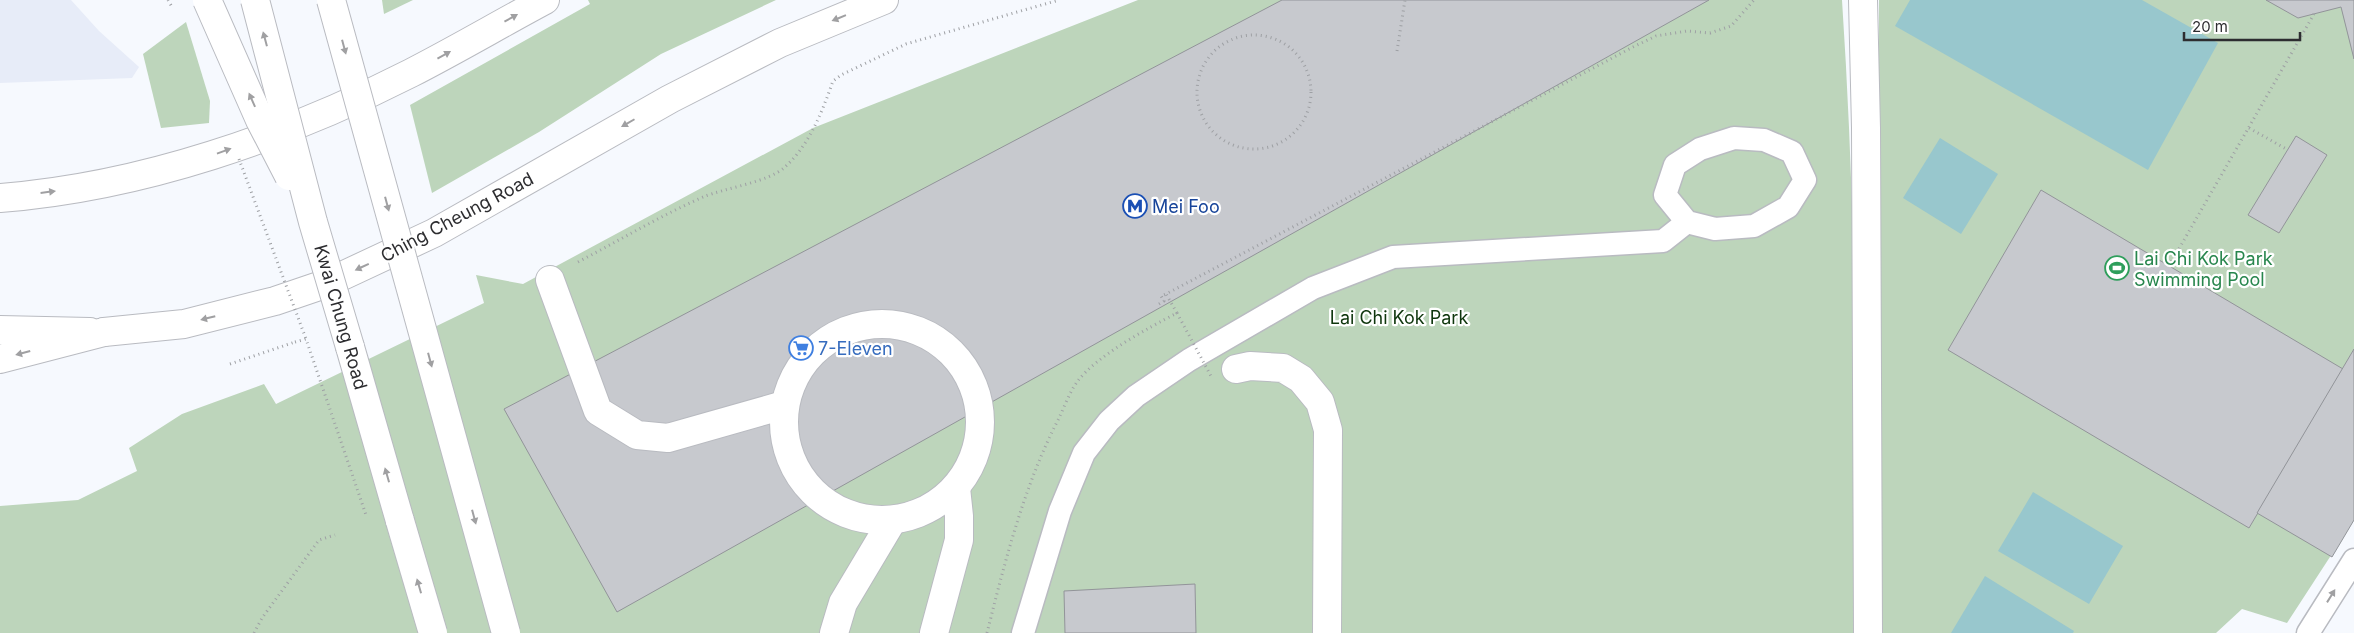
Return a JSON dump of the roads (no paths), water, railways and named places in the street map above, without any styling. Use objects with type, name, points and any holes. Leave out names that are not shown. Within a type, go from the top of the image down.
[{"type":"main road","points":[[207,0],[260,120],[313,222]]},
{"type":"main road","name":"Kwai Chung Road","points":[[255,0],[313,222],[433,633]]},
{"type":"main road","points":[[331,0],[506,633]]},
{"type":"main road","points":[[0,198],[83,187],[178,167],[303,122],[410,73],[545,0]]},
{"type":"main road","name":"Ching Cheung Road","points":[[0,330],[104,332],[184,324],[275,301],[325,284],[434,233],[670,99],[772,47],[884,0]]},
{"type":"main road","points":[[1864,0],[1868,633]]},
{"type":"main road","points":[[550,280],[598,411],[636,436],[668,438],[784,405]]},
{"type":"main road","points":[[889,324],[924,333],[953,355],[973,385],[980,421],[975,457],[956,488],[927,511],[892,521],[856,518],[824,502],[798,476],[785,442],[784,405],[796,372],[820,344],[853,327],[889,324]]},
{"type":"main road","points":[[0,359],[104,332]]},
{"type":"main road","points":[[1224,373],[1250,366],[1283,368],[1301,379],[1320,402],[1328,430],[1327,633]]},
{"type":"main road","points":[[934,633],[959,540],[956,488]]},
{"type":"main road","points":[[834,633],[843,603],[892,521]]},
{"type":"lane","points":[[1734,138],[1764,140],[1792,152],[1805,180],[1788,207],[1754,226],[1715,229],[1687,222],[1665,195],[1675,165],[1700,149],[1734,138]]},
{"type":"lane","points":[[1024,633],[1060,511],[1084,453],[1110,421],[1136,396],[1189,360],[1313,288],[1393,257],[1663,241],[1687,222]]},
{"type":"lane","points":[[2308,633],[2354,560]]},
{"type":"water","points":[[1910,0],[2142,0],[2218,43],[2148,170],[1895,26]]},
{"type":"water","points":[[1940,138],[1998,174],[1961,234],[1903,198]]},
{"type":"water","points":[[2033,492],[2123,546],[2089,604],[1998,551]]},
{"type":"water","points":[[1985,576],[2074,631],[2073,633],[1951,633]]},
{"type":"place","name":"Mei Foo","points":[[1135,206]]},
{"type":"place","name":"Lai Chi Kok Park Swimming Pool","points":[[2117,268]]},
{"type":"place","name":"7-Eleven","points":[[801,348]]},
{"type":"park label","name":"Lai Chi Kok Park","points":[[1399,317]]}]
